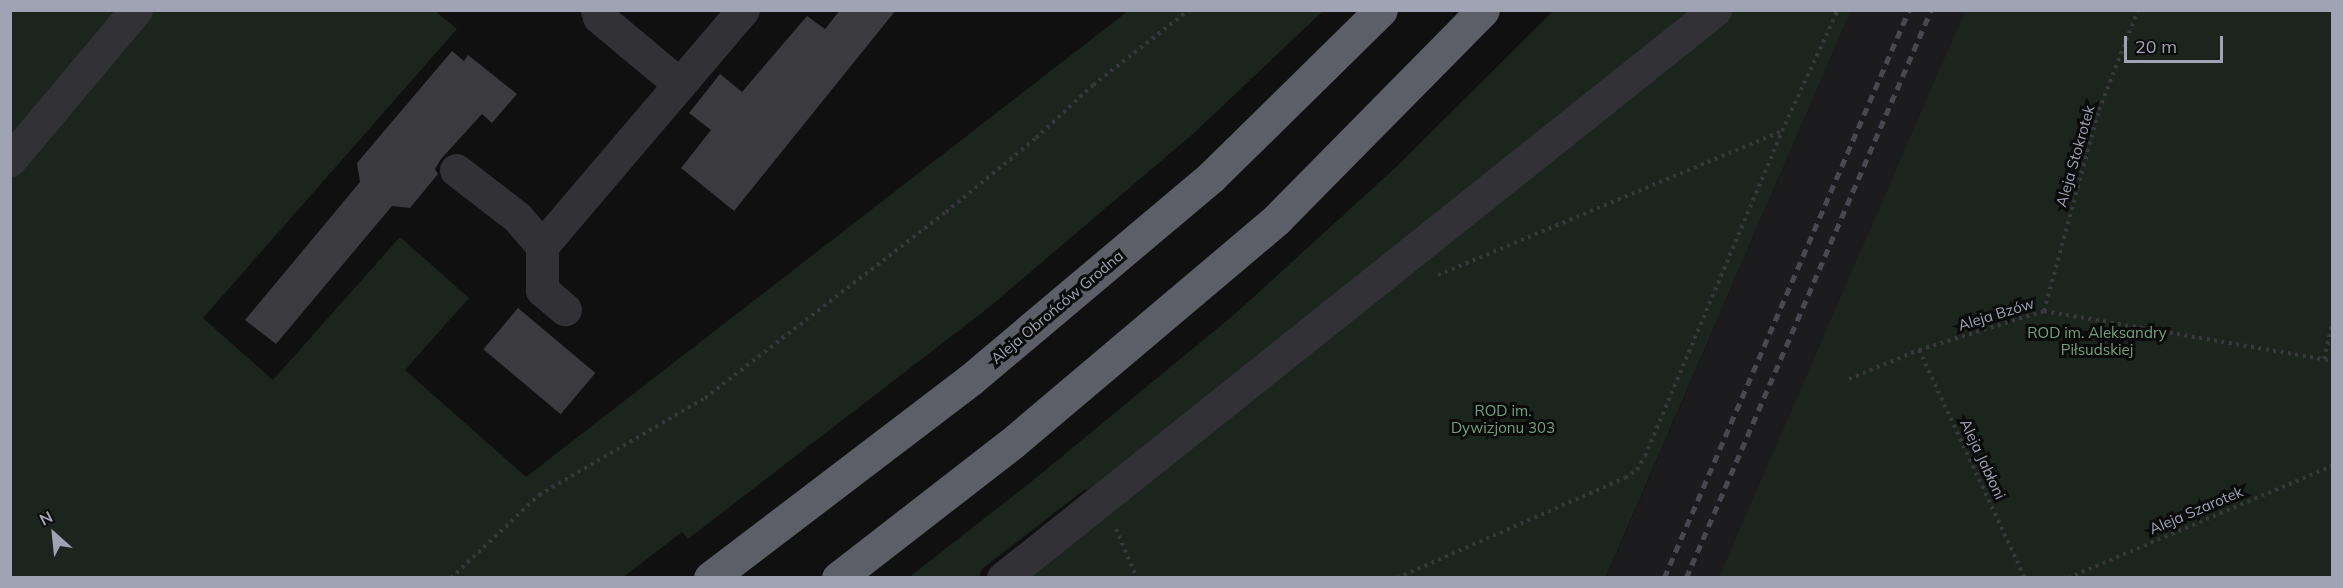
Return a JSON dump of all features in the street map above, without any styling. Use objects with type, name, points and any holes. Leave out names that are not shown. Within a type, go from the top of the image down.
[{"type":"highway","name":"Aleja Obrońców Grodna","points":[[710,578],[970,380],[1193,192],[1382,10]]},
{"type":"highway","points":[[838,578],[1011,444],[1277,219],[1483,10]]},
{"type":"lane","points":[[10,160],[136,10]]},
{"type":"lane","points":[[597,10],[599,17],[679,84]]},
{"type":"lane","points":[[565,309],[542,291],[542,246],[743,10]]},
{"type":"lane","points":[[1003,578],[1715,10]]},
{"type":"lane","points":[[456,170],[517,217],[542,246]]},
{"type":"path","points":[[451,578],[539,495],[705,398],[946,212],[1036,138],[1093,85],[1189,10]]},
{"type":"path","points":[[1396,578],[1625,478],[1637,470],[1645,456],[1782,131],[1838,10]]},
{"type":"path","name":"Aleja Stokrotek","points":[[2044,311],[2099,110],[2138,10]]},
{"type":"path","points":[[1432,278],[1782,131]]},
{"type":"path","name":"Aleja Bzów","points":[[1849,379],[1919,350],[2044,311],[2332,361]]},
{"type":"path","points":[[2324,359],[2332,324]]},
{"type":"path","name":"Aleja Jabłoni","points":[[1919,350],[2025,578]]},
{"type":"path","name":"Aleja Szarotek","points":[[2068,578],[2332,466]]},
{"type":"path","points":[[1124,523],[1115,530],[1137,578]]},
{"type":"shaded area","points":[[1851,11],[1983,11],[1743,577],[1606,578]]},
{"type":"green space","points":[[434,10],[457,29],[203,318],[273,380],[400,237],[469,298],[405,370],[526,477],[1128,11],[1323,11],[1194,133],[988,308],[688,539],[682,532],[622,578],[11,577],[10,11]]},
{"type":"green space","points":[[1553,11],[1695,11],[1092,489],[1084,490],[982,569],[979,577],[908,578],[1031,482],[1236,313],[1394,169]]},
{"type":"green space","name":"ROD im. Dywizjonu 303","points":[[1734,11],[1851,11],[1606,577],[1022,578]]},
{"type":"green space","name":"ROD im. Aleksandry Piłsudskiej","points":[[1965,11],[2332,11],[2332,577],[1719,577]]},
{"type":"building","points":[[840,10],[896,10],[734,211],[681,168],[711,130],[689,113],[720,74],[742,92],[807,16],[825,29]]},
{"type":"building","points":[[452,51],[464,61],[468,55],[517,94],[492,123],[482,114],[441,159],[435,169],[438,174],[410,208],[392,206],[276,344],[245,320],[360,182],[357,163]]},
{"type":"building","points":[[518,308],[595,373],[561,414],[483,349]]},
{"type":"railway","points":[[1664,578],[1909,10]]},
{"type":"railway","points":[[1686,578],[1931,10]]}]
